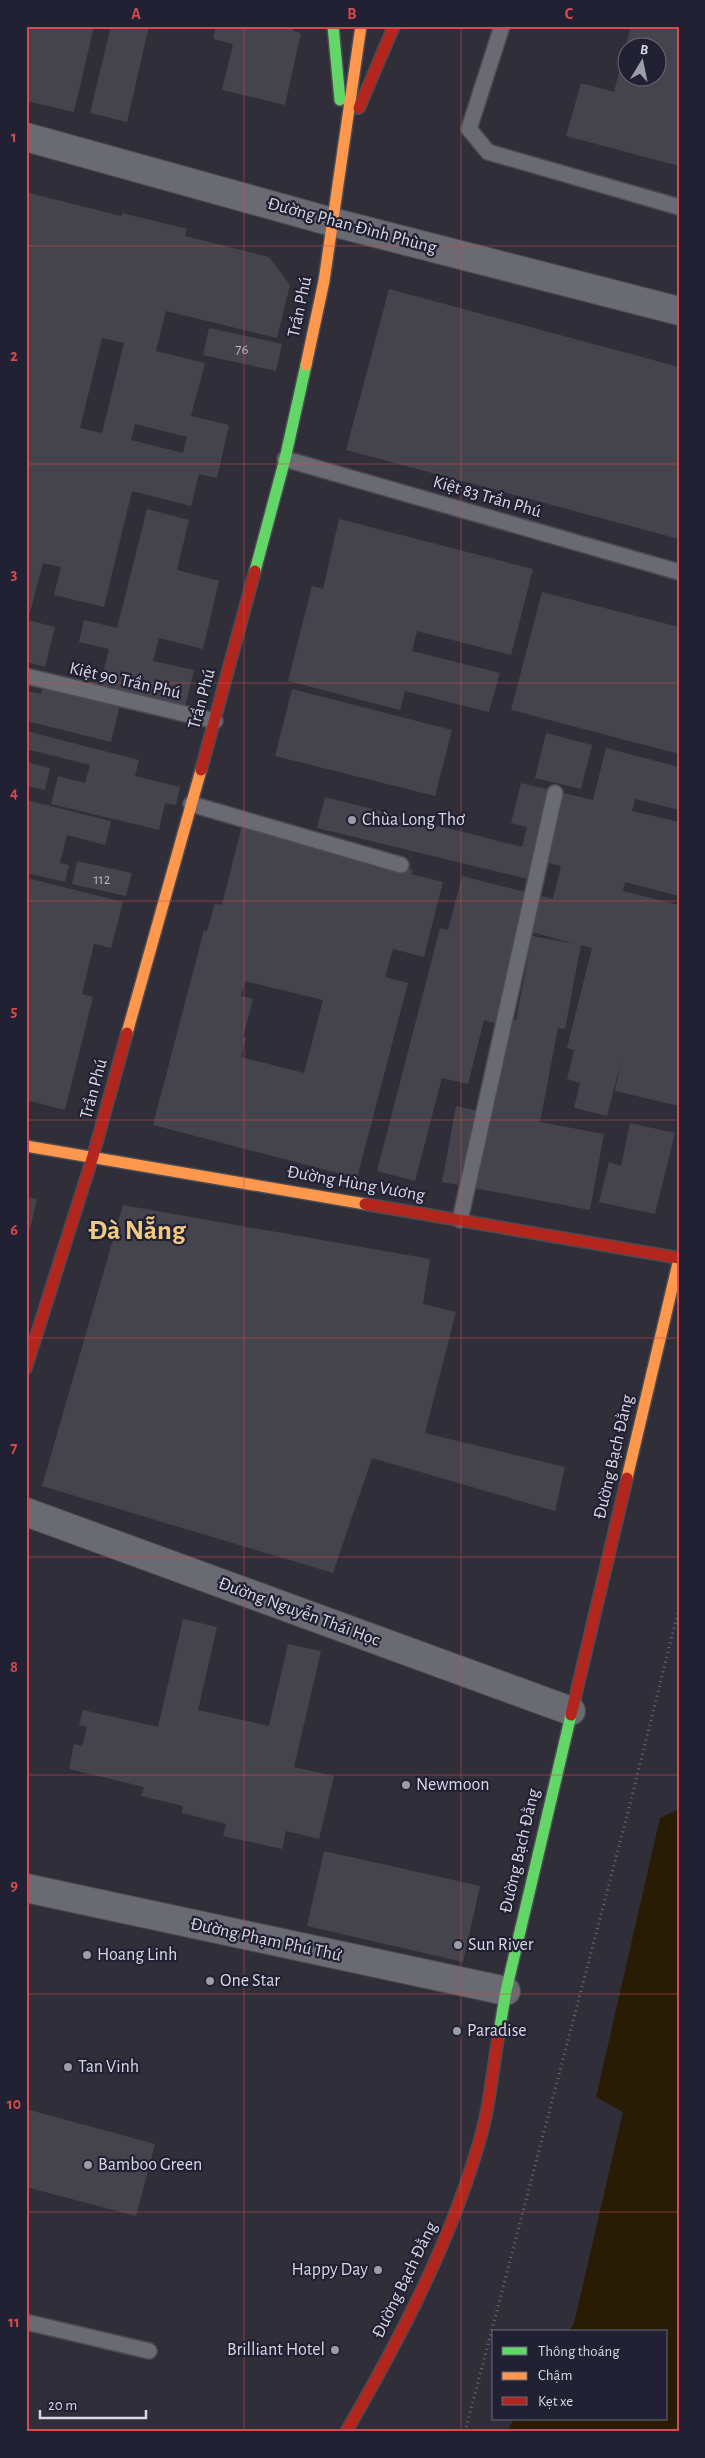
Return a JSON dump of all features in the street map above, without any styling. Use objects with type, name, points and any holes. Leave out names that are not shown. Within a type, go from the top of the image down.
[{"type":"main road","points":[[333,26],[344,144]]},
{"type":"main road","name":"Trần Phú","points":[[26,1368],[93,1156],[285,459],[324,281],[361,26]]},
{"type":"main road","points":[[344,144],[394,26]]},
{"type":"main road","name":"Đường Hùng Vương","points":[[26,1146],[679,1258]]},
{"type":"main road","name":"Đường Bạch Đằng","points":[[346,2432],[368,2396],[445,2243],[482,2131],[506,1991],[679,1258]]},
{"type":"street","name":"Đường Phan Đình Phùng","points":[[26,137],[332,222],[679,310]]},
{"type":"street","name":"Đường Nguyễn Thái Học","points":[[26,1512],[571,1711]]},
{"type":"street","name":"Đường Phạm Phú Thứ","points":[[26,1888],[506,1991]]},
{"type":"lane","points":[[502,26],[469,129],[488,152],[679,207]]},
{"type":"lane","name":"Kiệt 83 Trần Phú","points":[[285,459],[679,572]]},
{"type":"lane","name":"Kiệt 90 Trần Phú","points":[[26,676],[214,721]]},
{"type":"lane","points":[[460,1220],[556,793]]},
{"type":"lane","points":[[191,804],[401,865]]},
{"type":"lane","points":[[26,2322],[149,2352]]},
{"type":"path","points":[[465,2432],[628,1812],[679,1608]]},
{"type":"shaded area","points":[[679,1809],[679,2432],[506,2432],[513,2420],[668,2420],[668,2330],[570,2330],[574,2323],[623,2112],[596,2097],[660,1818]]},
{"type":"building","points":[[26,26],[94,26],[74,112],[26,101]]},
{"type":"building","points":[[111,26],[149,26],[127,122],[90,113]]},
{"type":"building","points":[[216,26],[294,26],[293,31],[301,33],[285,105],[222,90],[233,44],[213,39]]},
{"type":"building","points":[[631,26],[679,26],[679,166],[566,136],[581,83],[614,92],[618,76],[618,88],[668,88],[668,38],[628,38]]},
{"type":"building","points":[[26,192],[121,216],[122,213],[187,229],[185,236],[269,257],[290,285],[277,338],[166,311],[156,351],[205,363],[191,416],[229,425],[217,478],[199,474],[191,506],[132,491],[104,607],[54,595],[61,567],[43,563],[28,620],[55,627],[45,667],[26,662]],"holes":[[[102,338],[124,343],[102,433],[80,428]],[[135,424],[187,437],[183,453],[131,440]]]},
{"type":"building","points":[[389,289],[679,367],[679,539],[346,450]]},
{"type":"building","points":[[209,328],[282,344],[276,371],[203,355]]},
{"type":"building","points":[[147,509],[189,520],[177,570],[219,581],[203,649],[159,638],[153,661],[194,670],[185,707],[100,686],[109,649],[79,642],[84,620],[117,628]]},
{"type":"building","points":[[339,519],[533,569],[511,655],[417,631],[412,651],[500,673],[489,712],[405,691],[400,710],[288,681],[312,586],[323,589]]},
{"type":"building","points":[[542,592],[679,627],[679,754],[511,710]]},
{"type":"building","points":[[44,685],[120,704],[111,742],[26,721],[26,691],[41,694]]},
{"type":"building","points":[[292,689],[452,730],[435,796],[275,756]]},
{"type":"building","points":[[26,731],[139,760],[135,776],[180,787],[176,805],[165,803],[159,830],[51,804],[58,776],[85,783],[90,765],[26,749]]},
{"type":"building","points":[[546,733],[592,745],[581,789],[535,778]]},
{"type":"building","points":[[606,748],[679,767],[679,810],[635,799],[632,811],[679,822],[679,896],[625,882],[623,891],[679,905],[679,1106],[615,1091],[621,1062],[607,1116],[574,1108],[580,1083],[567,1079],[574,1050],[567,1048],[592,948],[581,945],[565,1029],[558,1028],[540,1122],[604,1134],[590,1210],[442,1182],[456,1106],[488,1113],[505,1018],[516,1020],[532,936],[575,944],[525,930],[501,1025],[484,1020],[468,1084],[442,1078],[415,1181],[377,1171],[440,928],[448,930],[462,876],[553,899],[561,866],[549,863],[544,883],[317,828],[325,797],[522,847],[527,827],[511,823],[521,783],[593,800]]},
{"type":"building","points":[[26,762],[50,768],[45,790],[26,786]]},
{"type":"building","points":[[26,800],[111,821],[105,845],[67,835],[60,863],[69,865],[65,882],[26,873]]},
{"type":"building","points":[[242,825],[413,870],[411,874],[443,882],[424,957],[393,949],[385,977],[408,983],[357,1178],[153,1125],[204,930],[207,931],[215,903],[222,905]],"holes":[[[245,981],[323,1000],[304,1073],[241,1057],[246,1037],[243,1037],[253,999],[241,996]]]},
{"type":"building","points":[[77,861],[132,873],[126,896],[72,884]]},
{"type":"building","points":[[27,878],[123,902],[111,948],[94,944],[82,994],[93,997],[65,1110],[26,1100]]},
{"type":"building","points":[[630,1123],[675,1133],[655,1214],[599,1202],[609,1162],[621,1166]]},
{"type":"building","points":[[26,1197],[37,1199],[30,1229],[26,1228]]},
{"type":"building","points":[[123,1205],[430,1259],[423,1304],[456,1312],[425,1433],[565,1467],[555,1511],[372,1458],[333,1573],[42,1486]]},
{"type":"building","points":[[183,1619],[217,1627],[198,1710],[269,1726],[288,1644],[321,1651],[294,1767],[334,1776],[319,1839],[286,1831],[282,1849],[223,1836],[226,1824],[182,1813],[183,1806],[141,1796],[144,1787],[69,1769],[74,1744],[82,1746],[87,1727],[79,1725],[83,1710],[158,1727]]},
{"type":"building","points":[[324,1851],[480,1886],[463,1962],[307,1926]]},
{"type":"building","name":"Bamboo Green","points":[[26,2109],[155,2144],[136,2216],[26,2187]]},
{"type":"traffic: fast","points":[[333,26],[340,100]]},
{"type":"traffic: fast","points":[[255,571],[285,459],[306,365]]},
{"type":"traffic: fast","points":[[498,2038],[506,1991],[571,1715]]},
{"type":"traffic: slow","points":[[306,365],[324,281],[361,26]]},
{"type":"traffic: slow","points":[[127,1033],[201,770]]},
{"type":"traffic: slow","points":[[26,1146],[365,1204]]},
{"type":"traffic: slow","points":[[627,1478],[679,1259]]},
{"type":"traffic: jam","points":[[359,108],[394,26]]},
{"type":"traffic: jam","points":[[201,770],[255,571]]},
{"type":"traffic: jam","points":[[26,1368],[93,1156],[127,1033]]},
{"type":"traffic: jam","points":[[365,1204],[679,1258]]},
{"type":"traffic: jam","points":[[571,1715],[627,1478]]},
{"type":"traffic: jam","points":[[346,2432],[406,2323],[441,2248],[456,2210],[485,2121],[498,2038]]},
{"type":"place","name":"Chùa Long Thơ","points":[[352,820]]},
{"type":"place","name":"Newmoon","points":[[406,1785]]},
{"type":"place","name":"Sun River","points":[[458,1945]]},
{"type":"place","name":"Hoang Linh","points":[[87,1955]]},
{"type":"place","name":"One Star","points":[[210,1981]]},
{"type":"place","name":"Paradise","points":[[457,2031]]},
{"type":"place","name":"Tan Vinh","points":[[68,2067]]},
{"type":"place","name":"Bamboo Green","points":[[88,2165]]},
{"type":"place","name":"Happy Day","points":[[378,2270]]},
{"type":"place","name":"Brilliant Hotel","points":[[335,2350]]},
{"type":"district","name":"Đà Nẵng","points":[[137,1231]]}]
